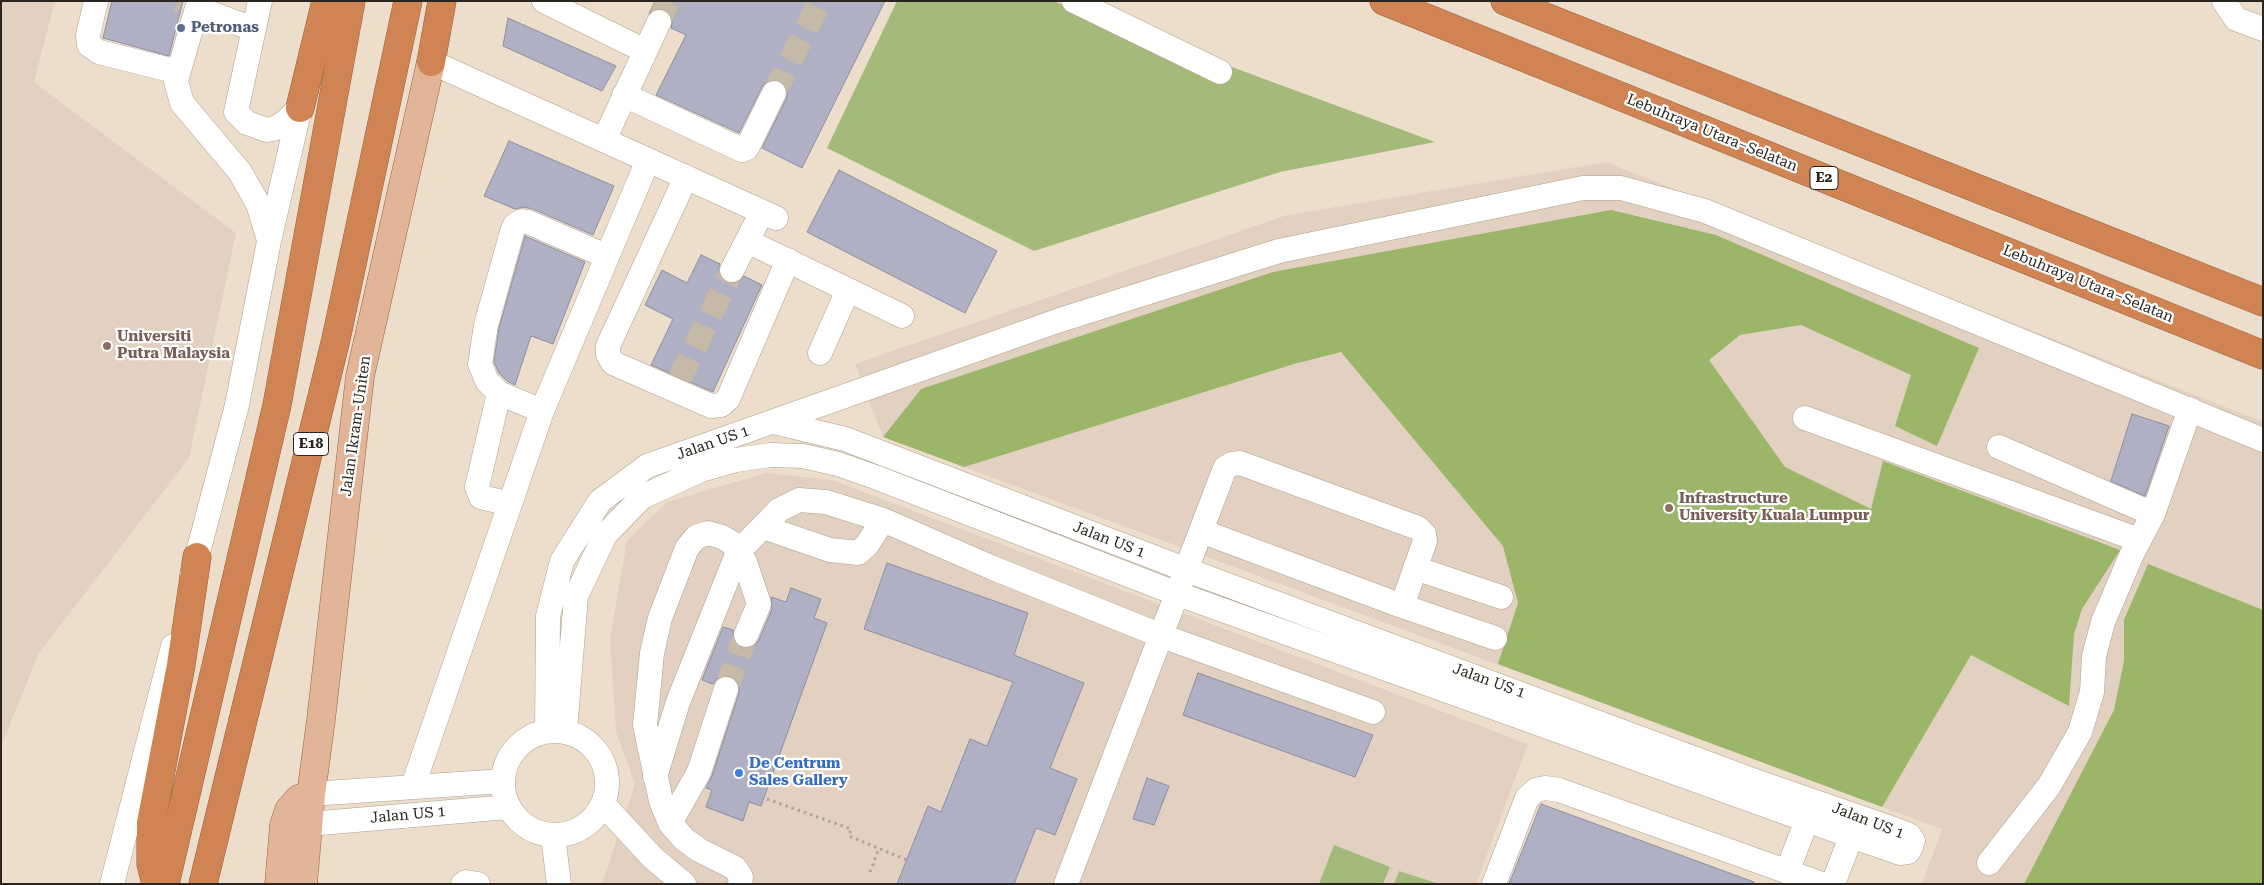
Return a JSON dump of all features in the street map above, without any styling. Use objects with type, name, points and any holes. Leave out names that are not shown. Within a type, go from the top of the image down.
[{"type":"highway","points":[[300,108],[326,1]]},
{"type":"highway","name":"E18","points":[[165,884],[277,405],[351,1]]},
{"type":"highway","name":"E18","points":[[202,884],[336,339],[408,1]]},
{"type":"highway","points":[[431,62],[442,1]]},
{"type":"highway","name":"Lebuhraya Utara–Selatan","points":[[1384,1],[2263,355]]},
{"type":"highway","points":[[1505,1],[2263,302]]},
{"type":"highway","points":[[156,884],[151,864],[151,823],[181,665],[197,557]]},
{"type":"main road","name":"Jalan Ikram-Uniten","points":[[304,884],[311,794],[322,720],[360,376],[431,62]]},
{"type":"main road","points":[[279,884],[284,825],[289,810],[299,799],[311,794]]},
{"type":"street","points":[[96,1],[88,35],[89,45],[99,52],[178,72]]},
{"type":"street","points":[[206,130],[236,112],[260,1]]},
{"type":"street","points":[[544,1],[645,51]]},
{"type":"street","points":[[1074,1],[1220,72]]},
{"type":"street","points":[[2224,1],[2236,19],[2263,29]]},
{"type":"street","points":[[253,29],[190,5],[178,72],[178,93],[182,103],[240,172],[258,204],[269,240]]},
{"type":"street","points":[[604,140],[659,22]]},
{"type":"street","points":[[431,62],[769,215],[747,241],[732,270]]},
{"type":"street","points":[[624,94],[742,150],[747,148],[774,93]]},
{"type":"street","points":[[236,112],[247,124],[266,130],[281,125],[300,108]]},
{"type":"street","points":[[112,884],[237,405],[269,240],[300,108]]},
{"type":"street","points":[[413,786],[542,411],[648,160]]},
{"type":"street","points":[[686,177],[608,346],[608,355],[613,363],[676,385],[711,406],[722,405],[728,399],[788,260]]},
{"type":"street","points":[[774,422],[1060,320],[1279,251],[1583,188],[1621,188],[1705,211],[2263,440]]},
{"type":"street","points":[[542,411],[499,393],[487,381],[480,364],[486,325],[515,225],[522,221],[528,222],[606,256]]},
{"type":"street","points":[[747,241],[902,316]]},
{"type":"street","points":[[820,352],[848,290]]},
{"type":"street","points":[[499,393],[477,488],[481,497],[510,504]]},
{"type":"street","points":[[1989,863],[2049,786],[2080,732],[2092,692],[2094,656],[2103,622],[2153,514],[2190,409]]},
{"type":"street","points":[[1805,418],[2140,540]]},
{"type":"street","name":"Jalan US 1","points":[[556,731],[548,616],[562,561],[600,501],[648,466],[774,422],[845,439],[1187,570],[1755,781],[1855,826]]},
{"type":"street","points":[[1999,447],[2153,514]]},
{"type":"street","name":"Jalan US 1","points":[[556,731],[576,596],[606,535],[642,498],[701,470],[736,460],[771,456],[803,456],[838,464],[1178,594],[1806,820],[1855,826]]},
{"type":"street","points":[[1066,884],[1225,468],[1232,464],[1240,463],[1418,528],[1424,534],[1425,541],[1402,606]]},
{"type":"street","points":[[655,777],[678,702],[738,552],[779,510],[799,500],[826,502],[883,520],[993,568],[1162,636],[1373,712]]},
{"type":"street","points":[[763,527],[830,550],[858,553],[867,545],[883,520]]},
{"type":"street","points":[[1201,531],[1402,606],[1495,638]]},
{"type":"street","points":[[740,884],[741,877],[735,868],[698,850],[684,839],[670,823],[661,802],[645,725],[652,653],[660,618],[687,548],[696,537],[708,533],[722,537],[732,543],[745,562],[759,604],[746,635]]},
{"type":"street","points":[[1416,568],[1501,597]]},
{"type":"street","points":[[670,823],[699,772],[726,689]]},
{"type":"street","points":[[648,690],[678,702]]},
{"type":"street","points":[[556,731],[580,736],[602,758],[607,773],[607,789],[603,804],[595,818],[583,828],[568,834],[552,836],[526,827],[516,818],[508,807],[502,781],[506,763],[516,748],[530,737],[556,731]]},
{"type":"street","name":"Jalan US 1","points":[[311,794],[502,781]]},
{"type":"street","points":[[1494,884],[1527,798],[1536,790],[1545,788],[1560,790],[1806,880],[1806,820]]},
{"type":"street","points":[[603,804],[653,858],[684,884]]},
{"type":"street","name":"Jalan US 1","points":[[309,824],[508,807]]},
{"type":"street","points":[[1833,884],[1855,826]]},
{"type":"street","points":[[552,836],[559,884]]},
{"type":"street","points":[[464,884],[466,882],[478,884]]},
{"type":"path","points":[[767,799],[851,830],[848,836],[907,860]]},
{"type":"path","points":[[870,872],[879,848]]},
{"type":"shaded area","name":"Universiti Putra Malaysia","points":[[1,1],[55,1],[34,82],[236,233],[189,458],[39,653],[1,746]]},
{"type":"shaded area","name":"Infrastructure University Kuala Lumpur","points":[[1606,162],[2263,422],[2263,884],[1922,884],[1942,829],[883,437],[855,364],[1287,215]]},
{"type":"shaded area","points":[[766,473],[832,480],[1528,744],[1476,884],[602,884],[635,784],[616,732],[610,640],[627,541],[667,502]]},
{"type":"green space","points":[[897,1],[1053,1],[1435,142],[1280,172],[1034,251],[827,148]]},
{"type":"green space","points":[[1611,210],[1716,235],[1979,348],[1937,446],[1895,426],[1911,375],[1801,325],[1740,335],[1709,360],[1785,467],[1871,509],[1883,461],[2120,550],[2082,609],[2074,634],[2069,706],[1971,655],[1882,807],[1498,664],[1518,603],[1503,546],[1341,352],[1294,364],[964,467],[883,437],[921,389],[1273,272]]},
{"type":"green space","points":[[2148,564],[2263,610],[2263,884],[2024,884],[2114,710],[2124,661],[2124,620]]},
{"type":"green space","points":[[1334,845],[1390,867],[1383,884],[1319,884]]},
{"type":"green space","points":[[1399,871],[1439,884],[1394,884]]},
{"type":"building","points":[[112,1],[183,1],[169,56],[103,38]]},
{"type":"building","points":[[655,1],[885,1],[802,168],[762,148],[788,92],[786,86],[780,81],[773,79],[767,81],[762,87],[739,133],[656,95],[686,35],[671,28],[673,20],[665,10],[657,8],[649,14]]},
{"type":"building","points":[[508,18],[616,66],[602,91],[503,46]]},
{"type":"building","points":[[509,141],[614,186],[593,235],[533,209],[524,207],[515,209],[484,196]]},
{"type":"building","points":[[839,170],[997,251],[965,313],[807,232]]},
{"type":"building","points":[[525,236],[585,262],[553,344],[531,336],[515,385],[507,381],[499,373],[494,362],[499,328]]},
{"type":"building","points":[[701,255],[720,264],[718,270],[720,277],[726,282],[732,284],[739,282],[744,276],[762,285],[713,392],[651,365],[673,319],[645,305],[662,270],[687,283]]},
{"type":"building","points":[[2132,414],[2169,426],[2145,496],[2111,481]]},
{"type":"building","points":[[887,563],[1028,613],[1014,655],[1084,683],[1050,768],[1077,779],[1055,835],[1036,828],[1014,884],[897,884],[928,806],[941,812],[970,739],[987,746],[1013,682],[864,629]]},
{"type":"building","points":[[791,588],[821,599],[814,618],[827,623],[761,806],[749,802],[743,821],[706,807],[712,790],[706,788],[712,776],[739,693],[739,686],[736,679],[730,676],[717,678],[713,684],[702,680],[723,627],[733,630],[735,643],[740,647],[747,649],[754,646],[759,640],[772,609],[771,597],[786,602]]},
{"type":"building","points":[[1198,673],[1373,735],[1355,777],[1183,715]]},
{"type":"building","points":[[1147,778],[1169,786],[1154,825],[1133,819]]},
{"type":"building","points":[[1541,804],[1754,882],[1754,884],[1509,884]]},
{"type":"tunnel","points":[[178,1],[182,3]]},
{"type":"tunnel","points":[[659,22],[668,1]]},
{"type":"tunnel","points":[[774,93],[820,1]]},
{"type":"tunnel","points":[[679,380],[732,270]]},
{"type":"tunnel","points":[[726,689],[746,635]]},
{"type":"place","name":"Petronas","points":[[181,28]]},
{"type":"place","name":"Universiti Putra Malaysia","points":[[107,346]]},
{"type":"place","name":"Infrastructure University Kuala Lumpur","points":[[1669,508]]},
{"type":"place","name":"De Centrum Sales Gallery","points":[[739,773]]}]
